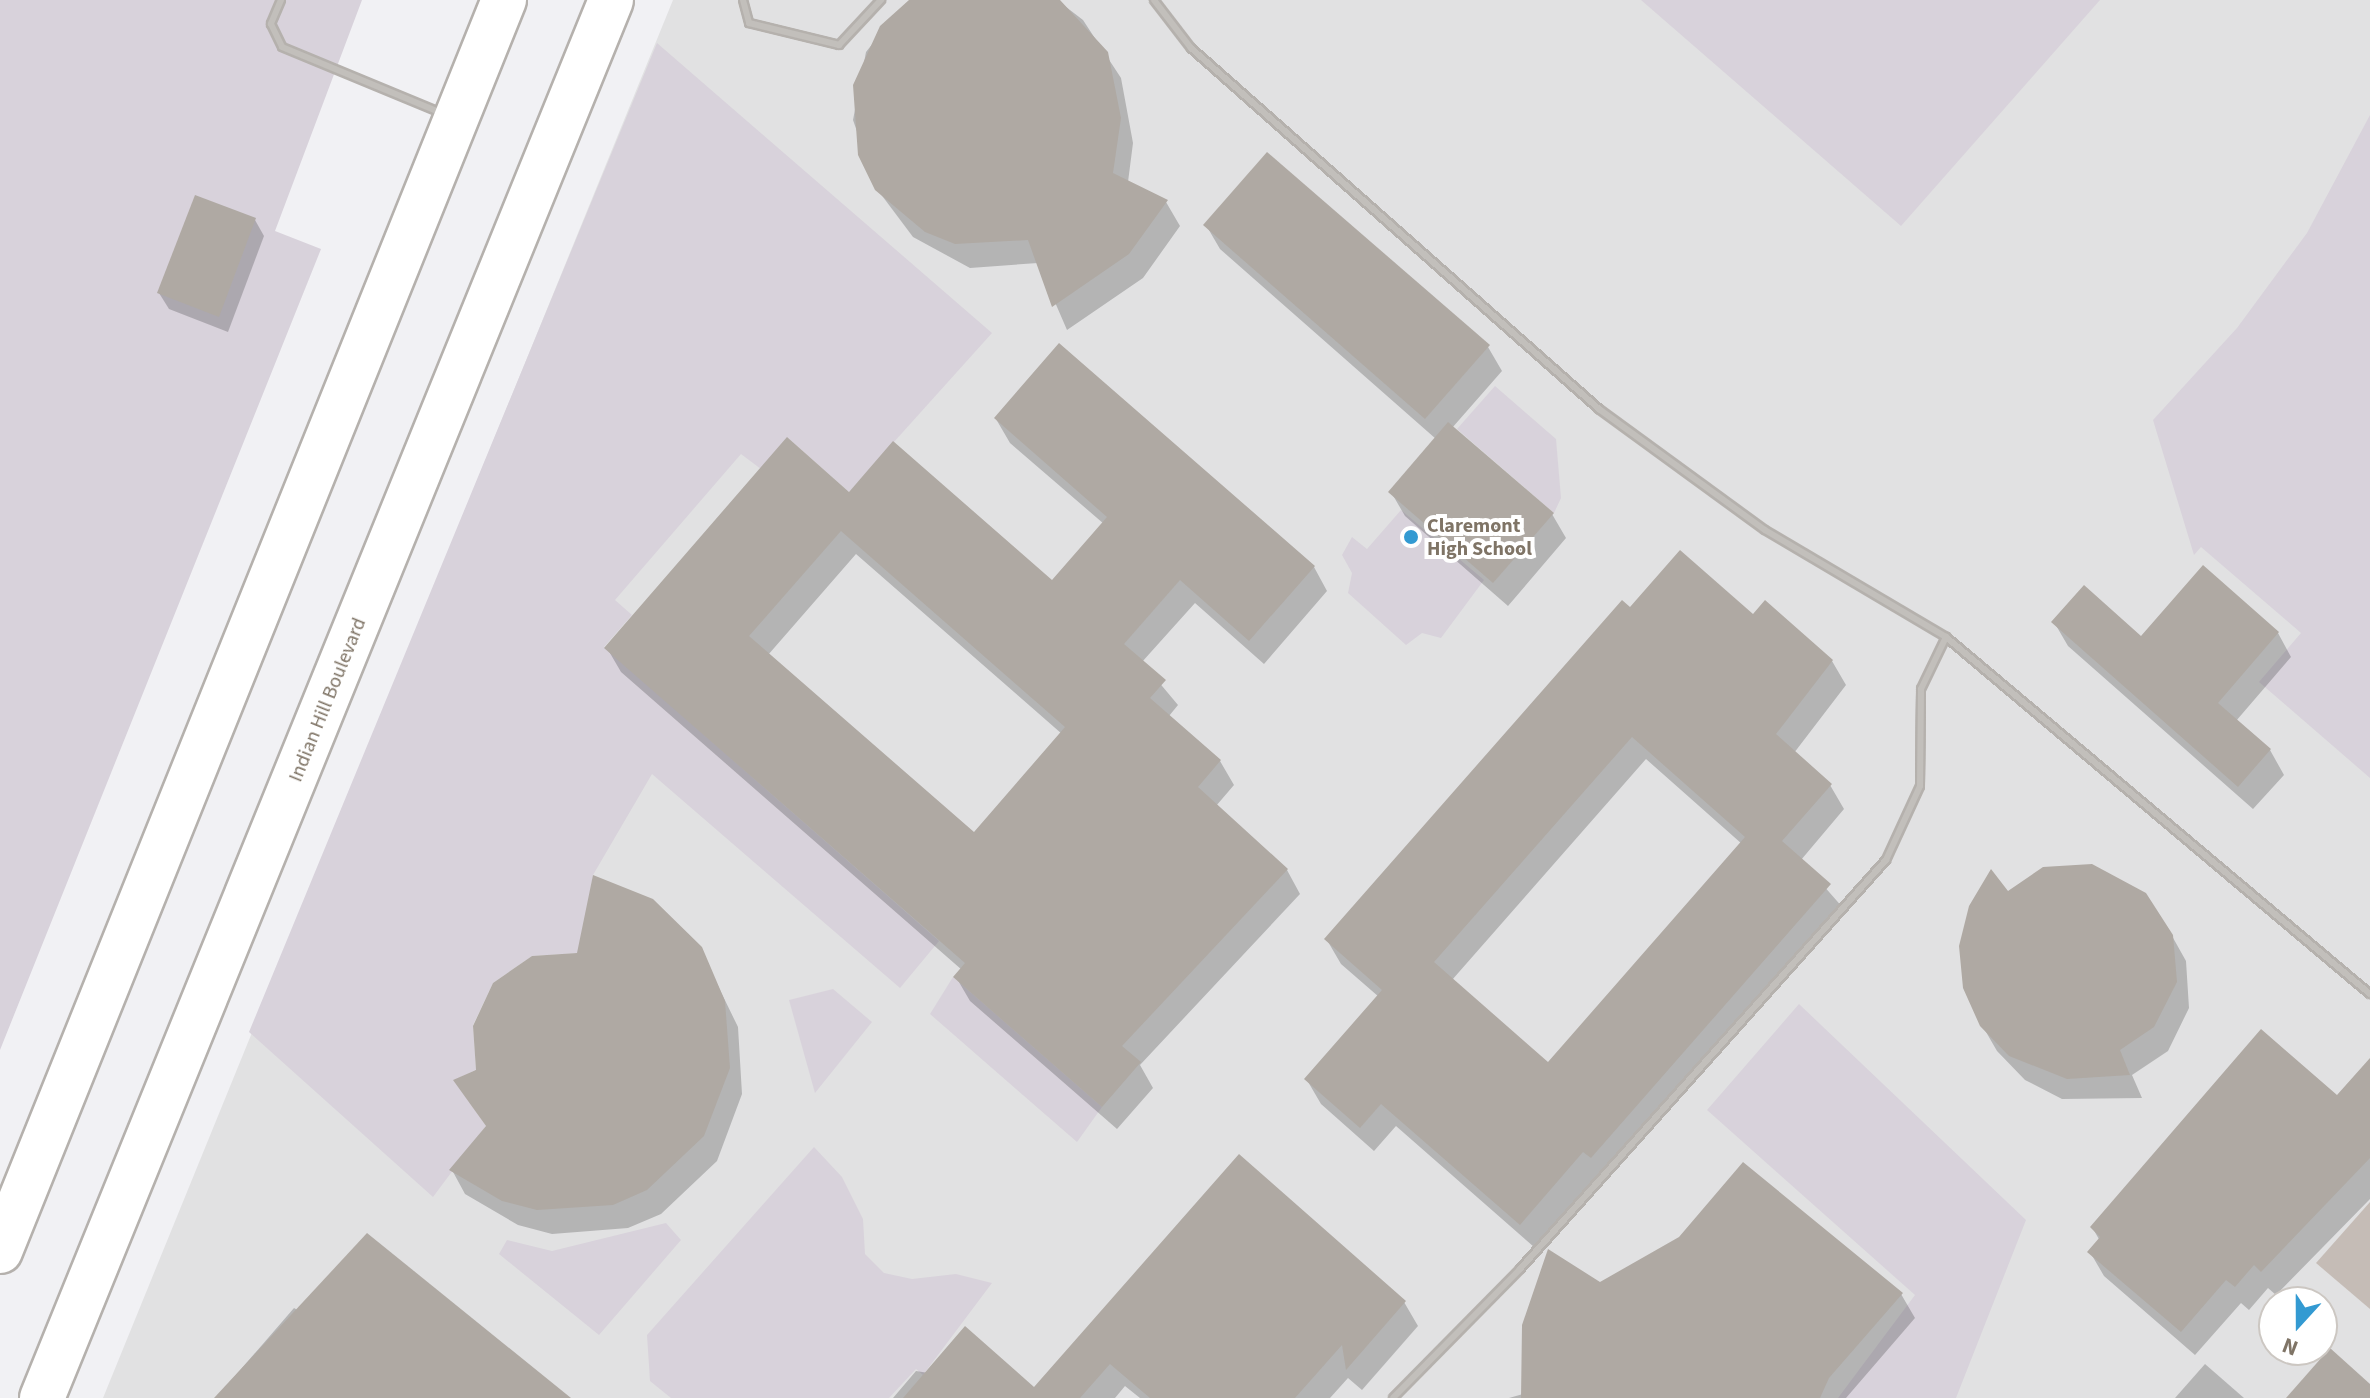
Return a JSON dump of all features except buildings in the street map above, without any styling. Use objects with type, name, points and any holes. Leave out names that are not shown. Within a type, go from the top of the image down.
[{"type":"main road","points":[[0,1251],[504,0]]},
{"type":"main road","name":"Indian Hill Boulevard","points":[[42,1398],[611,0]]},
{"type":"lane","points":[[281,0],[271,24],[282,47],[456,118]]},
{"type":"lane","points":[[743,0],[749,23],[839,45],[881,0]]},
{"type":"lane","points":[[1154,0],[1191,48],[1599,409],[1765,530],[1946,637],[2370,994]]},
{"type":"lane","points":[[1393,1398],[1520,1269],[1886,860],[1920,786],[1921,689],[1946,637]]},
{"type":"shaded area","points":[[0,0],[362,0],[275,231],[321,249],[0,1050]]},
{"type":"shaded area","name":"Claremont High School","points":[[673,0],[2370,0],[2370,1398],[103,1398]]},
{"type":"shaded area","points":[[1641,0],[2100,0],[1901,226]]},
{"type":"shaded area","points":[[657,43],[992,333],[849,492],[788,438],[761,469],[741,454],[615,600],[632,615],[604,647],[939,941],[900,988],[652,774],[593,875],[580,953],[532,956],[493,983],[473,1025],[476,1070],[454,1080],[486,1126],[433,1197],[249,1032]]},
{"type":"shaded area","points":[[2370,115],[2370,778],[2259,682],[2301,633],[2201,547],[2194,555],[2153,420],[2237,328],[2307,233]]},
{"type":"shaded area","points":[[1495,386],[1556,439],[1561,498],[1554,513],[1457,429]]},
{"type":"shaded area","points":[[1401,510],[1484,580],[1441,638],[1422,633],[1406,645],[1348,593],[1352,573],[1342,555],[1352,537],[1367,549]]},
{"type":"shaded area","points":[[953,977],[1102,1107],[1077,1142],[930,1014]]},
{"type":"shaded area","points":[[833,989],[872,1022],[815,1093],[789,1000]]},
{"type":"shaded area","points":[[1799,1004],[2026,1220],[1956,1398],[1838,1398],[1915,1295],[1707,1110]]},
{"type":"shaded area","points":[[814,1147],[842,1177],[863,1219],[865,1254],[884,1273],[912,1279],[956,1274],[992,1283],[923,1375],[916,1369],[889,1398],[671,1398],[650,1381],[647,1335]]},
{"type":"shaded area","points":[[2370,1202],[2370,1309],[2316,1263]]},
{"type":"shaded area","points":[[666,1223],[681,1240],[599,1335],[499,1254],[507,1240],[552,1251]]},
{"type":"place","name":"Claremont High School","points":[[1411,537]]}]
